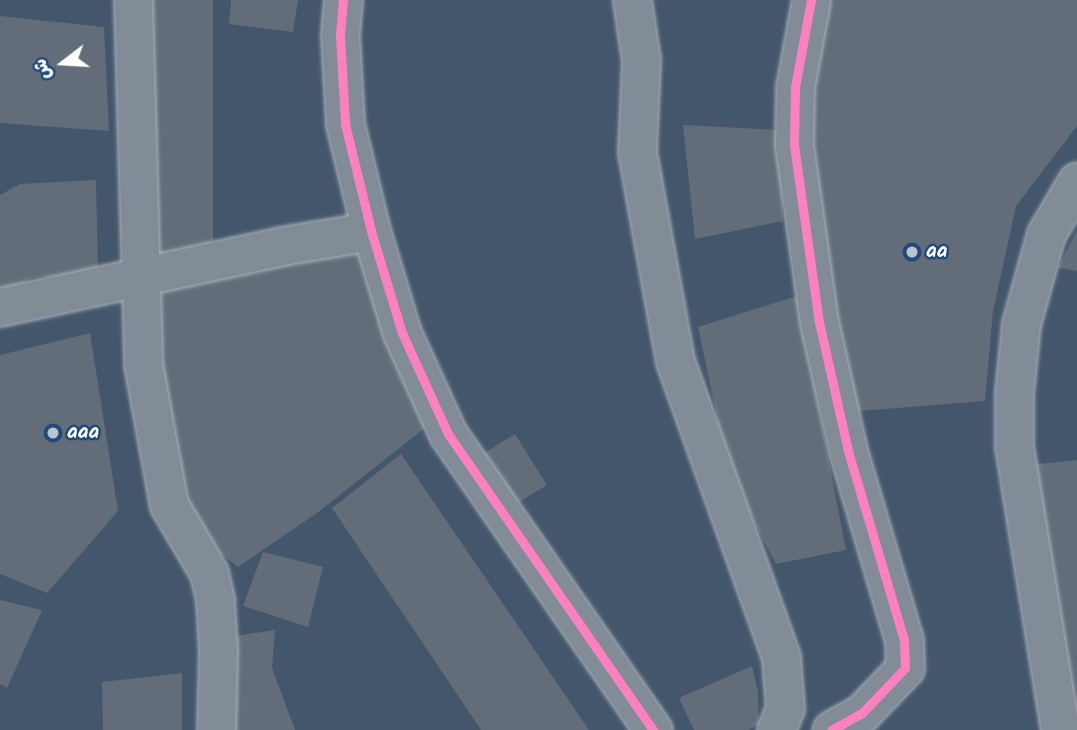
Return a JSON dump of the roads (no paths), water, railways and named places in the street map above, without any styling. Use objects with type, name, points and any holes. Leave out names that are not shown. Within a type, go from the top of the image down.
[{"type":"street","points":[[133,0],[143,278],[143,364],[169,505],[209,573],[215,600],[216,730]]},
{"type":"street","points":[[343,0],[340,36],[345,124],[371,231],[402,333],[448,434],[653,730]]},
{"type":"street","points":[[632,0],[641,60],[636,152],[674,361],[781,656],[785,708],[776,730]]},
{"type":"street","points":[[811,0],[795,87],[794,145],[819,322],[848,451],[904,640],[905,668],[862,713],[831,730]]},
{"type":"street","points":[[1060,730],[1014,446],[1014,393],[1021,324],[1046,234],[1077,181]]},
{"type":"street","points":[[0,307],[281,246],[371,231]]},
{"type":"place","name":"aa","points":[[912,252]]},
{"type":"place","name":"aaa","points":[[53,433]]}]
